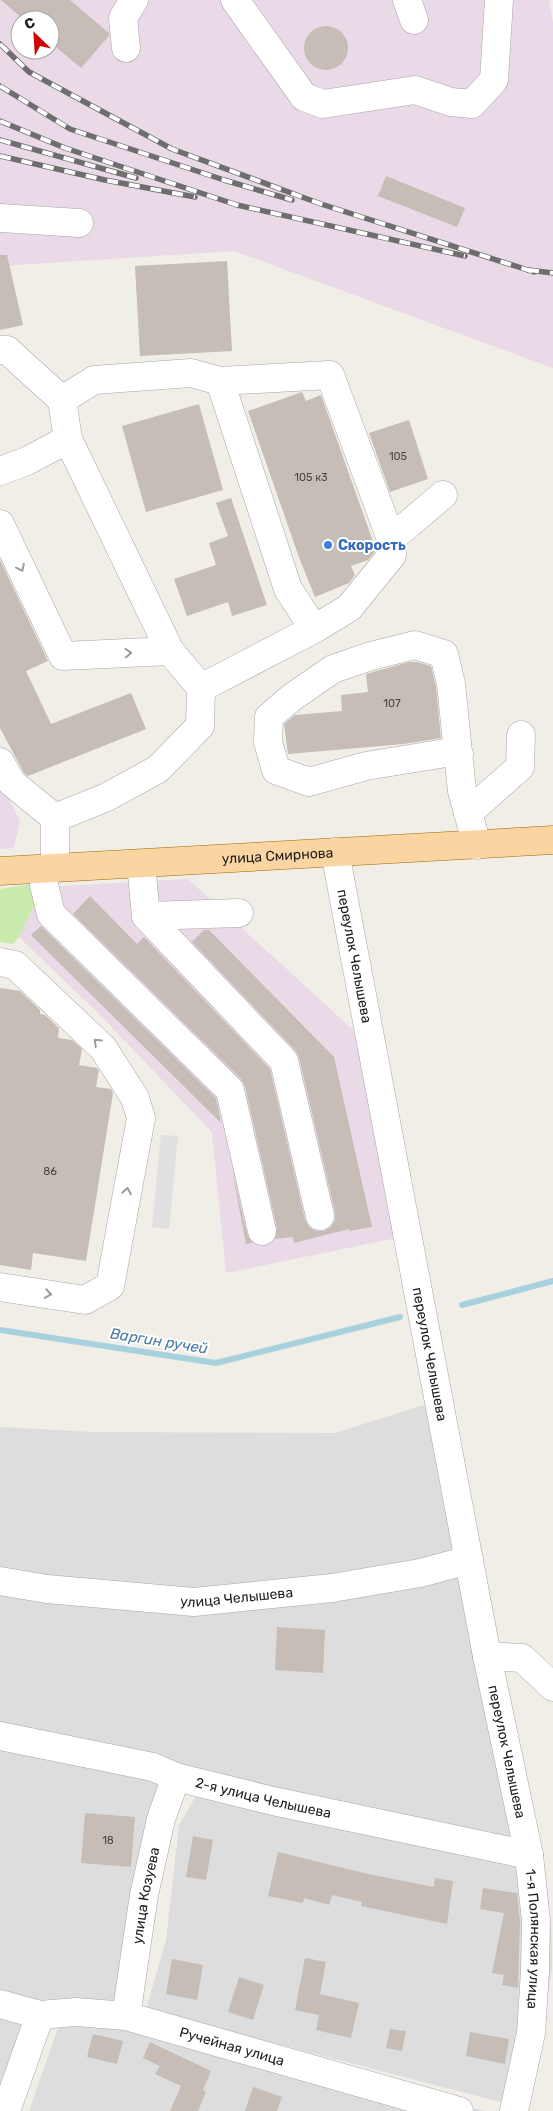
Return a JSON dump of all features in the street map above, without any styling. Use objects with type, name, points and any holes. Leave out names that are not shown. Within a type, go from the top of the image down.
[{"type":"main road","name":"улица Смирнова","points":[[0,871],[553,840]]},
{"type":"street","points":[[126,48],[123,18],[134,0]]},
{"type":"street","points":[[235,0],[304,97],[323,104],[415,90],[450,102],[472,104],[494,80],[499,0]]},
{"type":"street","points":[[0,218],[79,223]]},
{"type":"street","points":[[0,350],[7,350],[62,400],[68,440],[170,651],[201,688],[200,726],[158,769],[107,797],[55,818]]},
{"type":"street","points":[[62,400],[94,380],[191,373],[220,381],[330,375],[391,540],[392,555],[349,608],[201,688]]},
{"type":"street","points":[[220,381],[288,588],[314,628]]},
{"type":"street","points":[[0,471],[27,461],[68,440]]},
{"type":"street","points":[[391,540],[443,495]]},
{"type":"street","points":[[0,524],[63,656],[170,651]]},
{"type":"street","points":[[459,754],[446,753],[366,766],[309,782],[276,770],[268,742],[269,717],[291,698],[333,670],[371,656],[415,645],[444,654],[451,684],[459,754],[462,791],[477,845]]},
{"type":"street","points":[[468,813],[520,767],[521,735]]},
{"type":"street","points":[[4,775],[55,818]]},
{"type":"street","points":[[55,818],[49,869],[44,885],[51,914],[230,1090],[262,1231]]},
{"type":"street","name":"переулок Челышева","points":[[335,852],[487,1656],[529,1855]]},
{"type":"street","points":[[141,864],[146,916],[284,1062],[320,1216]]},
{"type":"street","points":[[146,916],[239,914]]},
{"type":"street","points":[[0,962],[15,965],[103,1048],[134,1098],[141,1118],[110,1286],[85,1300],[0,1287]]},
{"type":"street","name":"улица Челышева","points":[[0,1581],[47,1589],[194,1602],[332,1588],[420,1573],[469,1560]]},
{"type":"street","points":[[487,1656],[522,1658],[553,1687]]},
{"type":"street","name":"2-я улица Челышева","points":[[0,1736],[153,1767],[176,1777],[273,1801],[529,1855]]},
{"type":"street","name":"улица Козуева","points":[[126,2016],[144,1895],[161,1819],[176,1777]]},
{"type":"street","name":"1-я Полянская улица","points":[[514,2111],[531,2033],[535,1971],[536,1921],[529,1855]]},
{"type":"street","name":"Ручейная улица","points":[[0,2004],[40,2014],[76,2012],[126,2016],[460,2111]]},
{"type":"street","points":[[6,2111],[40,2014]]},
{"type":"shaded area","points":[[0,0],[549,0],[553,23],[553,368],[234,251],[0,266]]},
{"type":"shaded area","points":[[0,782],[20,821],[14,848],[0,849]]},
{"type":"shaded area","points":[[188,879],[374,1049],[411,1235],[226,1273],[212,1132],[100,1015],[19,937],[43,887]]},
{"type":"shaded area","points":[[161,1135],[178,1136],[169,1229],[152,1227]]},
{"type":"shaded area","points":[[440,1400],[470,1550],[335,1582],[202,1594],[0,1576],[0,1427],[92,1432],[335,1433]]},
{"type":"shaded area","points":[[475,1567],[535,1849],[0,1729],[0,1587],[196,1610]]},
{"type":"shaded area","points":[[0,1743],[163,1773],[166,1824],[134,2005],[67,2004],[0,1998]]},
{"type":"shaded area","points":[[199,1791],[545,1865],[552,1940],[552,1969],[542,2027],[520,2107],[146,2010],[166,1940],[179,1825]]},
{"type":"shaded area","points":[[0,2010],[41,2025],[0,2111]]},
{"type":"shaded area","points":[[138,2021],[485,2111],[29,2111],[60,2022]]},
{"type":"green space","points":[[39,883],[43,887],[19,937],[13,944],[0,942],[0,889]]},
{"type":"building","points":[[1,0],[70,0],[109,33],[109,36],[81,68],[60,50],[60,10],[12,10]]},
{"type":"building","points":[[322,26],[330,26],[342,32],[348,48],[342,64],[330,70],[322,70],[310,64],[304,52],[304,44],[310,32]]},
{"type":"building","points":[[386,176],[465,208],[457,227],[378,196]]},
{"type":"building","points":[[0,255],[7,255],[23,325],[0,330]]},
{"type":"building","points":[[227,261],[232,351],[140,356],[135,266]]},
{"type":"building","points":[[302,392],[306,401],[321,395],[376,550],[368,560],[351,566],[355,575],[349,583],[315,597],[300,560],[248,411]]},
{"type":"building","points":[[199,404],[223,490],[146,512],[122,426]]},
{"type":"building","points":[[409,420],[428,479],[390,492],[369,433]]},
{"type":"building","points":[[231,498],[267,605],[232,616],[228,602],[187,616],[174,579],[216,565],[209,543],[228,536],[216,503]]},
{"type":"building","points":[[0,560],[48,661],[26,671],[51,724],[131,693],[146,729],[28,776],[24,773],[0,728]]},
{"type":"building","points":[[409,662],[431,666],[436,687],[441,738],[404,744],[288,754],[284,724],[295,715],[342,711],[341,695],[368,692],[366,674]]},
{"type":"building","points":[[90,896],[137,944],[144,937],[270,1069],[305,1220],[309,1227],[316,1231],[324,1231],[331,1227],[335,1220],[335,1212],[299,1057],[295,1050],[192,942],[204,930],[209,930],[334,1057],[372,1227],[349,1231],[349,1229],[294,1243],[293,1237],[275,1239],[277,1228],[245,1086],[241,1079],[73,914]]},
{"type":"building","points":[[41,926],[216,1098],[221,1123],[31,935]]},
{"type":"building","points":[[0,988],[20,991],[40,1010],[40,1014],[45,1015],[59,1028],[58,1038],[72,1040],[82,1049],[79,1065],[99,1070],[96,1087],[111,1089],[113,1093],[86,1261],[33,1253],[31,1270],[0,1265]]},
{"type":"building","points":[[232,1170],[247,1234],[252,1243],[246,1244]]},
{"type":"building","points":[[277,1627],[325,1630],[323,1673],[275,1670]]},
{"type":"building","points":[[85,1813],[135,1817],[131,1867],[81,1863]]},
{"type":"building","points":[[193,1836],[213,1840],[206,1880],[186,1877]]},
{"type":"building","points":[[278,1852],[368,1874],[434,1887],[435,1878],[453,1881],[447,1924],[361,1906],[362,1902],[332,1895],[329,1905],[304,1898],[303,1903],[268,1896]]},
{"type":"building","points":[[483,1888],[517,1893],[520,1922],[518,1988],[502,1985],[504,1975],[492,1973],[504,1913],[480,1909]]},
{"type":"building","points":[[305,1958],[326,1962],[320,1994],[359,2003],[351,2038],[316,2030],[319,2015],[295,2010]]},
{"type":"building","points":[[172,1959],[203,1965],[197,2000],[166,1994]]},
{"type":"building","points":[[239,1977],[264,1985],[253,2020],[228,2012]]},
{"type":"building","points":[[390,2029],[406,2031],[402,2051],[386,2048]]},
{"type":"building","points":[[470,2032],[509,2039],[505,2064],[466,2056]]},
{"type":"building","points":[[93,2034],[123,2041],[117,2064],[87,2057]]},
{"type":"building","points":[[150,2042],[211,2071],[203,2090],[206,2092],[198,2111],[170,2111],[181,2086],[155,2074],[160,2066],[143,2058]]},
{"type":"building","points":[[253,2087],[282,2097],[277,2111],[245,2111]]},
{"type":"waterway","name":"Варгин ручей","points":[[462,1305],[553,1281]]},
{"type":"waterway","name":"Варгин ручей","points":[[0,1330],[216,1363],[400,1317]]},
{"type":"railway","points":[[0,44],[29,72],[172,149],[321,204],[534,272]]},
{"type":"railway","points":[[0,86],[70,129],[224,180],[292,200]]},
{"type":"railway","points":[[0,121],[65,148],[237,205],[465,256]]},
{"type":"railway","points":[[0,140],[136,178]]},
{"type":"railway","points":[[0,156],[105,180],[195,197]]},
{"type":"railway","points":[[528,270],[553,273]]},
{"type":"place","name":"Скорость","points":[[328,545]]}]
